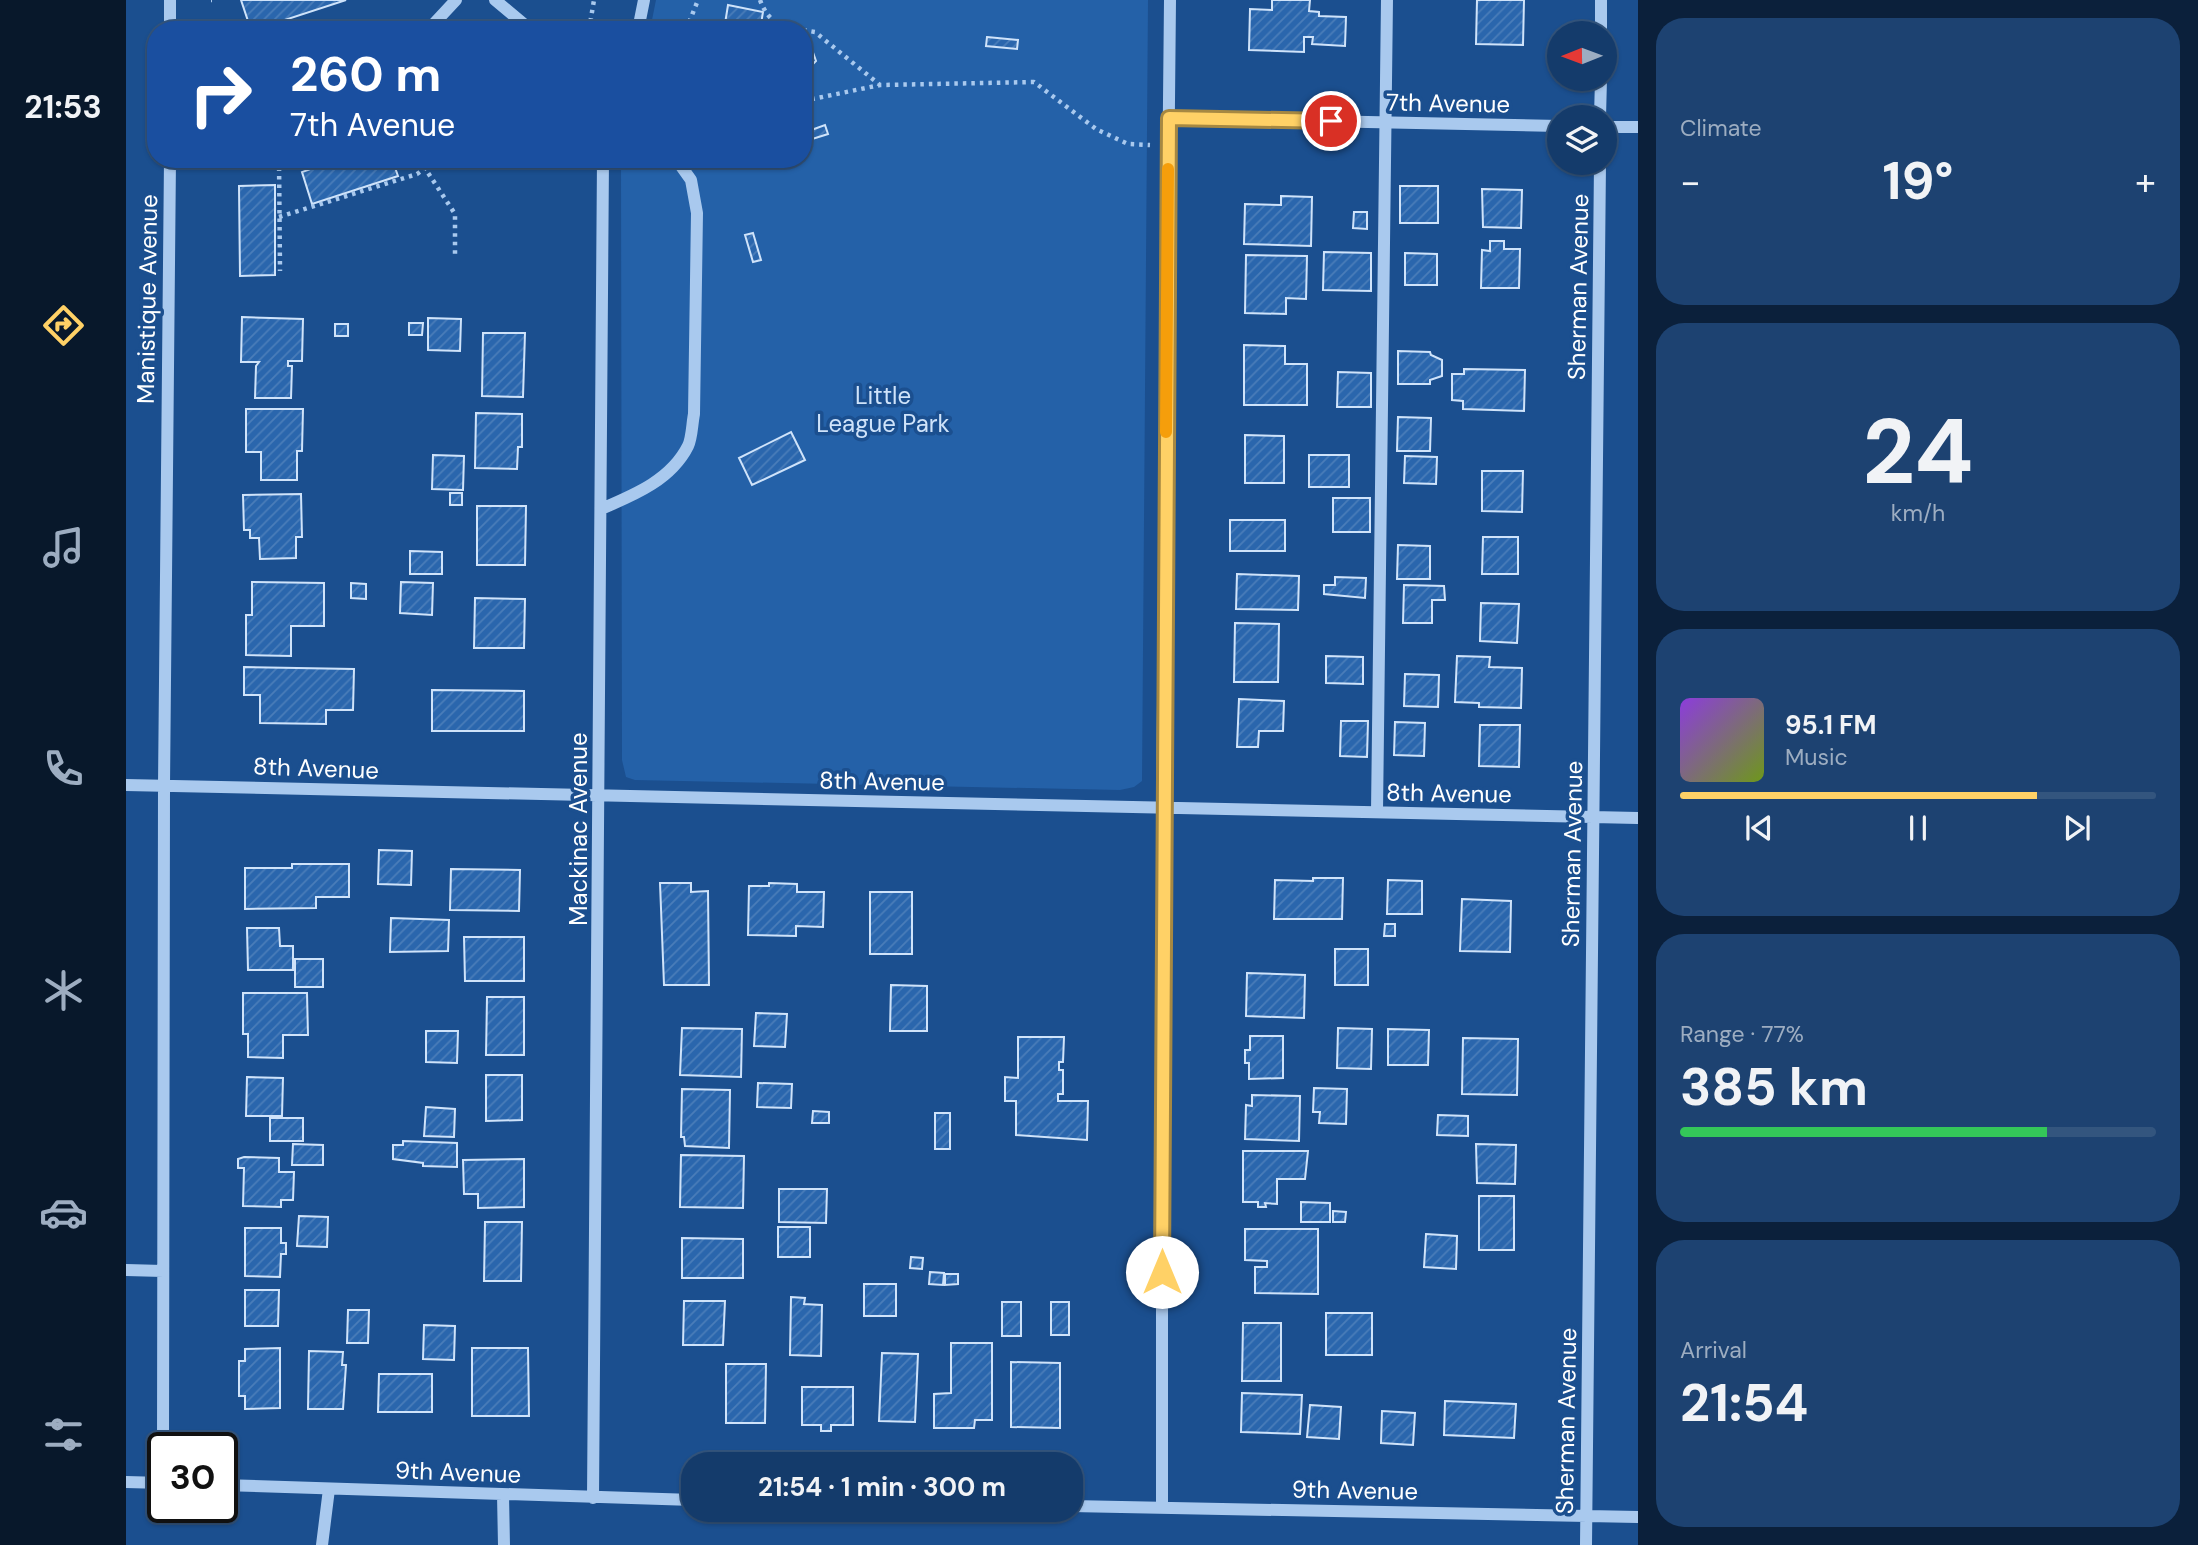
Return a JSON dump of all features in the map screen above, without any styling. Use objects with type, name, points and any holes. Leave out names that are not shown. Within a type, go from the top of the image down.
[{"type":"street","points":[[170,0],[170,21]]},
{"type":"street","points":[[436,21],[456,0]]},
{"type":"street","points":[[495,0],[520,21]]},
{"type":"street","points":[[640,21],[644,0]]},
{"type":"street","points":[[1162,1507],[1163,807],[1170,0]]},
{"type":"street","points":[[1377,812],[1387,0]]},
{"type":"street","points":[[1601,0],[1601,21]]},
{"type":"street","name":"7th Avenue","points":[[1169,118],[1547,126]]},
{"type":"street","points":[[1617,127],[1638,127]]},
{"type":"street","name":"Manistique Avenue","points":[[163,1432],[164,785],[170,168]]},
{"type":"street","name":"Mackinac Avenue","points":[[593,1498],[603,168]]},
{"type":"street","points":[[601,509],[656,481],[674,467],[689,445],[694,414],[697,213],[691,180],[682,168]]},
{"type":"street","name":"Sherman Avenue","points":[[1586,1545],[1600,175]]},
{"type":"street","name":"8th Avenue","points":[[126,785],[1638,818]]},
{"type":"street","points":[[126,1270],[163,1271]]},
{"type":"street","points":[[126,1482],[147,1483]]},
{"type":"street","name":"9th Avenue","points":[[238,1486],[681,1500]]},
{"type":"street","points":[[322,1545],[329,1489]]},
{"type":"street","points":[[503,1495],[504,1545]]},
{"type":"street","name":"9th Avenue","points":[[1083,1506],[1638,1517]]},
{"type":"path","points":[[590,21],[594,0]]},
{"type":"path","points":[[690,21],[698,0]]},
{"type":"path","points":[[760,0],[773,21]]},
{"type":"path","points":[[812,32],[880,85]]},
{"type":"path","points":[[812,100],[880,85],[1034,82],[1096,129],[1128,144],[1169,147]]},
{"type":"path","points":[[279,168],[280,271]]},
{"type":"path","points":[[279,217],[425,169],[455,214],[455,256]]},
{"type":"green space","name":"Little League Park","points":[[656,0],[1148,0],[1142,781],[1134,787],[1120,790],[635,780],[626,777],[622,760],[621,168],[812,168],[812,21],[652,21]]},
{"type":"building","points":[[241,0],[346,0],[282,21],[248,21]]},
{"type":"building","points":[[1272,0],[1310,0],[1309,11],[1319,12],[1319,16],[1346,17],[1345,46],[1312,44],[1313,37],[1304,37],[1304,52],[1249,50],[1250,9],[1272,10]]},
{"type":"building","points":[[1477,0],[1524,0],[1523,45],[1476,44]]},
{"type":"building","points":[[728,5],[763,12],[762,21],[725,21]]},
{"type":"building","points":[[987,37],[1018,40],[1017,49],[986,46]]},
{"type":"building","points":[[812,50],[816,61],[812,65]]},
{"type":"building","points":[[825,125],[828,134],[812,139],[812,130]]},
{"type":"building","points":[[313,168],[395,168],[398,176],[312,204],[302,172]]},
{"type":"building","points":[[275,185],[275,275],[240,276],[239,186]]},
{"type":"building","points":[[1400,186],[1438,186],[1438,223],[1400,223]]},
{"type":"building","points":[[1482,189],[1522,190],[1521,228],[1483,227]]},
{"type":"building","points":[[1281,196],[1312,197],[1311,246],[1244,244],[1245,204],[1281,205]]},
{"type":"building","points":[[1354,212],[1367,212],[1367,229],[1353,228]]},
{"type":"building","points":[[753,233],[761,260],[753,262],[745,235]]},
{"type":"building","points":[[1490,241],[1504,241],[1504,249],[1520,249],[1519,288],[1481,288],[1482,250],[1490,251]]},
{"type":"building","points":[[1324,252],[1371,253],[1371,291],[1323,290]]},
{"type":"building","points":[[1405,253],[1437,254],[1437,285],[1405,285]]},
{"type":"building","points":[[1246,255],[1307,256],[1306,299],[1286,298],[1286,314],[1245,313]]},
{"type":"building","points":[[242,317],[303,319],[302,361],[288,361],[288,366],[292,366],[291,398],[255,398],[256,366],[259,362],[241,362]]},
{"type":"building","points":[[428,318],[461,319],[460,351],[428,350]]},
{"type":"building","points":[[409,323],[423,323],[422,335],[409,335]]},
{"type":"building","points":[[335,324],[348,324],[348,336],[335,336]]},
{"type":"building","points":[[483,333],[525,333],[523,397],[482,396]]},
{"type":"building","points":[[1244,345],[1285,346],[1285,364],[1307,364],[1307,405],[1244,405]]},
{"type":"building","points":[[1398,351],[1430,352],[1442,360],[1442,376],[1430,380],[1430,384],[1398,384]]},
{"type":"building","points":[[1464,369],[1525,370],[1524,411],[1463,409],[1463,401],[1452,400],[1452,374],[1464,374]]},
{"type":"building","points":[[1338,372],[1371,373],[1371,407],[1337,407]]},
{"type":"building","points":[[246,409],[303,409],[302,451],[297,451],[297,480],[261,480],[261,452],[246,452]]},
{"type":"building","points":[[476,413],[522,414],[522,447],[518,447],[517,469],[475,468]]},
{"type":"building","points":[[1398,417],[1431,418],[1430,451],[1397,451]]},
{"type":"building","points":[[791,432],[805,460],[752,485],[739,458]]},
{"type":"building","points":[[1245,435],[1284,436],[1284,483],[1245,483]]},
{"type":"building","points":[[433,455],[464,456],[463,490],[432,489]]},
{"type":"building","points":[[1309,455],[1349,455],[1349,487],[1309,487]]},
{"type":"building","points":[[1405,456],[1437,457],[1436,484],[1404,483]]},
{"type":"building","points":[[1482,471],[1523,471],[1522,512],[1482,511]]},
{"type":"building","points":[[450,493],[462,493],[462,505],[450,505]]},
{"type":"building","points":[[301,494],[302,537],[296,537],[296,558],[260,559],[259,538],[250,538],[250,530],[244,530],[243,495]]},
{"type":"building","points":[[1333,498],[1370,498],[1370,532],[1333,532]]},
{"type":"building","points":[[477,506],[526,506],[525,565],[477,565]]},
{"type":"building","points":[[1230,520],[1285,520],[1285,551],[1230,551]]},
{"type":"building","points":[[1483,537],[1518,537],[1518,574],[1482,574]]},
{"type":"building","points":[[1398,545],[1430,546],[1430,579],[1397,579]]},
{"type":"building","points":[[410,551],[442,552],[442,574],[410,574]]},
{"type":"building","points":[[1237,574],[1299,576],[1298,610],[1236,609]]},
{"type":"building","points":[[1335,577],[1366,578],[1365,598],[1324,594],[1324,585],[1335,585]]},
{"type":"building","points":[[252,582],[324,583],[324,626],[291,626],[291,656],[246,655],[246,615],[252,615]]},
{"type":"building","points":[[401,582],[433,583],[432,615],[400,613]]},
{"type":"building","points":[[351,583],[366,584],[366,599],[351,598]]},
{"type":"building","points":[[1404,585],[1444,586],[1445,600],[1432,600],[1432,623],[1403,623]]},
{"type":"building","points":[[475,598],[525,599],[524,648],[474,648]]},
{"type":"building","points":[[1481,603],[1519,604],[1517,643],[1480,641]]},
{"type":"building","points":[[1235,623],[1279,624],[1278,682],[1234,682]]},
{"type":"building","points":[[1326,656],[1363,657],[1363,684],[1326,683]]},
{"type":"building","points":[[1457,656],[1490,657],[1489,667],[1522,668],[1521,708],[1479,707],[1479,703],[1455,702]]},
{"type":"building","points":[[244,667],[354,669],[353,710],[326,710],[326,724],[260,723],[260,695],[244,695]]},
{"type":"building","points":[[1405,674],[1439,675],[1438,707],[1404,706]]},
{"type":"building","points":[[432,690],[524,691],[524,731],[432,731]]},
{"type":"building","points":[[1239,699],[1284,701],[1283,731],[1259,731],[1258,747],[1237,747]]},
{"type":"building","points":[[1341,721],[1368,721],[1367,757],[1340,756]]},
{"type":"building","points":[[1395,722],[1425,723],[1424,756],[1394,755]]},
{"type":"building","points":[[1480,725],[1520,725],[1519,767],[1479,766]]},
{"type":"building","points":[[379,850],[412,851],[411,885],[378,884]]},
{"type":"building","points":[[292,864],[349,864],[349,897],[316,897],[316,908],[245,909],[245,868],[292,868]]},
{"type":"building","points":[[451,869],[520,870],[519,911],[450,910]]},
{"type":"building","points":[[1313,878],[1343,878],[1342,919],[1274,919],[1275,880],[1313,881]]},
{"type":"building","points":[[1388,880],[1422,881],[1422,914],[1387,914]]},
{"type":"building","points":[[660,883],[691,883],[691,892],[708,891],[709,985],[664,985]]},
{"type":"building","points":[[769,883],[797,884],[797,892],[824,892],[823,927],[796,926],[796,936],[748,935],[749,886],[769,886]]},
{"type":"building","points":[[870,892],[912,892],[912,954],[870,954]]},
{"type":"building","points":[[1462,899],[1511,901],[1510,952],[1460,951]]},
{"type":"building","points":[[391,918],[449,920],[448,951],[390,952]]},
{"type":"building","points":[[1385,924],[1395,924],[1395,936],[1384,936]]},
{"type":"building","points":[[247,928],[279,928],[280,946],[293,946],[293,970],[248,970]]},
{"type":"building","points":[[464,937],[524,937],[524,981],[465,981]]},
{"type":"building","points":[[1335,949],[1368,949],[1368,985],[1335,985]]},
{"type":"building","points":[[295,959],[323,959],[323,987],[295,987]]},
{"type":"building","points":[[1247,973],[1305,975],[1304,1018],[1246,1016]]},
{"type":"building","points":[[891,985],[927,986],[927,1031],[890,1031]]},
{"type":"building","points":[[243,993],[307,993],[308,1035],[283,1035],[283,1058],[248,1057],[248,1034],[243,1034]]},
{"type":"building","points":[[487,997],[524,997],[524,1055],[486,1055]]},
{"type":"building","points":[[756,1013],[787,1014],[785,1047],[754,1046]]},
{"type":"building","points":[[682,1028],[742,1029],[741,1077],[680,1075]]},
{"type":"building","points":[[1338,1028],[1372,1029],[1371,1069],[1337,1068]]},
{"type":"building","points":[[1388,1029],[1429,1030],[1428,1065],[1388,1065]]},
{"type":"building","points":[[426,1031],[458,1031],[457,1063],[426,1062]]},
{"type":"building","points":[[1250,1036],[1283,1036],[1283,1078],[1249,1079],[1249,1063],[1245,1063],[1245,1050],[1250,1050]]},
{"type":"building","points":[[1018,1037],[1064,1037],[1063,1062],[1059,1062],[1059,1070],[1063,1070],[1063,1094],[1058,1094],[1058,1101],[1088,1101],[1087,1140],[1016,1135],[1016,1101],[1005,1101],[1005,1077],[1018,1078]]},
{"type":"building","points":[[1463,1038],[1518,1039],[1517,1095],[1462,1094]]},
{"type":"building","points":[[486,1075],[522,1075],[522,1120],[486,1121]]},
{"type":"building","points":[[247,1077],[283,1078],[282,1116],[246,1116]]},
{"type":"building","points":[[758,1083],[792,1084],[791,1108],[757,1107]]},
{"type":"building","points":[[1314,1088],[1347,1089],[1346,1124],[1319,1123],[1320,1112],[1313,1112]]},
{"type":"building","points":[[682,1089],[730,1090],[729,1148],[685,1146],[684,1137],[681,1137]]},
{"type":"building","points":[[1252,1095],[1300,1096],[1299,1141],[1245,1139],[1246,1105],[1252,1106]]},
{"type":"building","points":[[426,1107],[455,1109],[454,1137],[424,1136]]},
{"type":"building","points":[[813,1111],[829,1112],[829,1123],[812,1123]]},
{"type":"building","points":[[935,1113],[950,1113],[950,1149],[935,1149]]},
{"type":"building","points":[[1438,1115],[1468,1116],[1468,1136],[1437,1135]]},
{"type":"building","points":[[270,1118],[303,1118],[303,1141],[270,1141]]},
{"type":"building","points":[[403,1141],[457,1143],[457,1167],[423,1166],[423,1163],[393,1159],[393,1145],[403,1145]]},
{"type":"building","points":[[293,1144],[323,1145],[323,1165],[292,1165]]},
{"type":"building","points":[[1476,1144],[1516,1145],[1515,1184],[1477,1183]]},
{"type":"building","points":[[1243,1151],[1308,1151],[1305,1179],[1277,1179],[1277,1204],[1265,1203],[1266,1207],[1258,1207],[1258,1202],[1243,1202]]},
{"type":"building","points":[[681,1155],[744,1156],[743,1208],[680,1207]]},
{"type":"building","points":[[279,1158],[279,1172],[294,1172],[293,1200],[281,1200],[281,1207],[243,1206],[244,1168],[238,1168],[238,1159]]},
{"type":"building","points":[[524,1159],[524,1207],[478,1208],[478,1194],[464,1194],[463,1160]]},
{"type":"building","points":[[779,1189],[827,1189],[826,1223],[779,1222]]},
{"type":"building","points":[[1479,1196],[1514,1196],[1514,1250],[1479,1250]]},
{"type":"building","points":[[1301,1202],[1330,1203],[1330,1222],[1301,1222]]},
{"type":"building","points":[[1333,1211],[1346,1212],[1345,1222],[1333,1222]]},
{"type":"building","points":[[299,1216],[328,1217],[327,1247],[297,1246]]},
{"type":"building","points":[[485,1222],[522,1222],[521,1281],[484,1281]]},
{"type":"building","points":[[778,1227],[810,1227],[810,1257],[778,1257]]},
{"type":"building","points":[[245,1228],[281,1228],[281,1243],[286,1243],[286,1254],[281,1254],[280,1277],[245,1276]]},
{"type":"building","points":[[1245,1229],[1318,1229],[1318,1294],[1255,1293],[1255,1267],[1267,1267],[1267,1261],[1245,1260]]},
{"type":"building","points":[[1426,1234],[1457,1236],[1456,1269],[1424,1267]]},
{"type":"building","points":[[682,1238],[743,1239],[743,1278],[682,1278]]},
{"type":"building","points":[[911,1257],[923,1258],[922,1269],[910,1268]]},
{"type":"building","points":[[930,1272],[944,1273],[943,1285],[929,1284]]},
{"type":"building","points":[[945,1274],[958,1274],[958,1284],[945,1285]]},
{"type":"building","points":[[864,1284],[896,1284],[896,1316],[864,1316]]},
{"type":"building","points":[[245,1290],[279,1290],[278,1326],[245,1326]]},
{"type":"building","points":[[791,1297],[805,1298],[804,1304],[822,1305],[821,1356],[790,1355]]},
{"type":"building","points":[[684,1301],[725,1301],[723,1345],[683,1345]]},
{"type":"building","points":[[1002,1302],[1021,1302],[1021,1336],[1002,1336]]},
{"type":"building","points":[[1051,1302],[1069,1302],[1069,1335],[1051,1335]]},
{"type":"building","points":[[348,1310],[369,1310],[368,1343],[347,1343]]},
{"type":"building","points":[[1326,1313],[1372,1313],[1372,1355],[1326,1355]]},
{"type":"building","points":[[1243,1323],[1281,1323],[1281,1381],[1242,1381]]},
{"type":"building","points":[[424,1325],[455,1326],[454,1360],[423,1359]]},
{"type":"building","points":[[951,1343],[992,1343],[992,1420],[975,1420],[974,1428],[934,1428],[934,1394],[951,1393]]},
{"type":"building","points":[[280,1348],[280,1408],[245,1409],[245,1396],[239,1396],[239,1361],[245,1361],[245,1349]]},
{"type":"building","points":[[472,1348],[528,1348],[529,1416],[472,1416]]},
{"type":"building","points":[[309,1351],[343,1352],[342,1365],[346,1365],[343,1409],[308,1409]]},
{"type":"building","points":[[882,1353],[918,1354],[915,1422],[879,1421]]},
{"type":"building","points":[[1011,1362],[1060,1363],[1060,1428],[1011,1427]]},
{"type":"building","points":[[726,1364],[766,1364],[765,1423],[726,1423]]},
{"type":"building","points":[[379,1374],[432,1374],[432,1412],[378,1412]]},
{"type":"building","points":[[802,1387],[853,1387],[853,1425],[831,1425],[831,1431],[821,1431],[821,1425],[802,1425]]},
{"type":"building","points":[[1242,1393],[1302,1395],[1300,1434],[1241,1432]]},
{"type":"building","points":[[1445,1401],[1516,1404],[1514,1438],[1444,1435]]},
{"type":"building","points":[[1310,1405],[1341,1407],[1339,1439],[1307,1437]]},
{"type":"building","points":[[1382,1411],[1415,1413],[1413,1445],[1381,1443]]},
{"type":"slow traffic","points":[[1166,432],[1168,169]]},
{"type":"route","points":[[1162,1272],[1169,118],[1331,121]]}]
